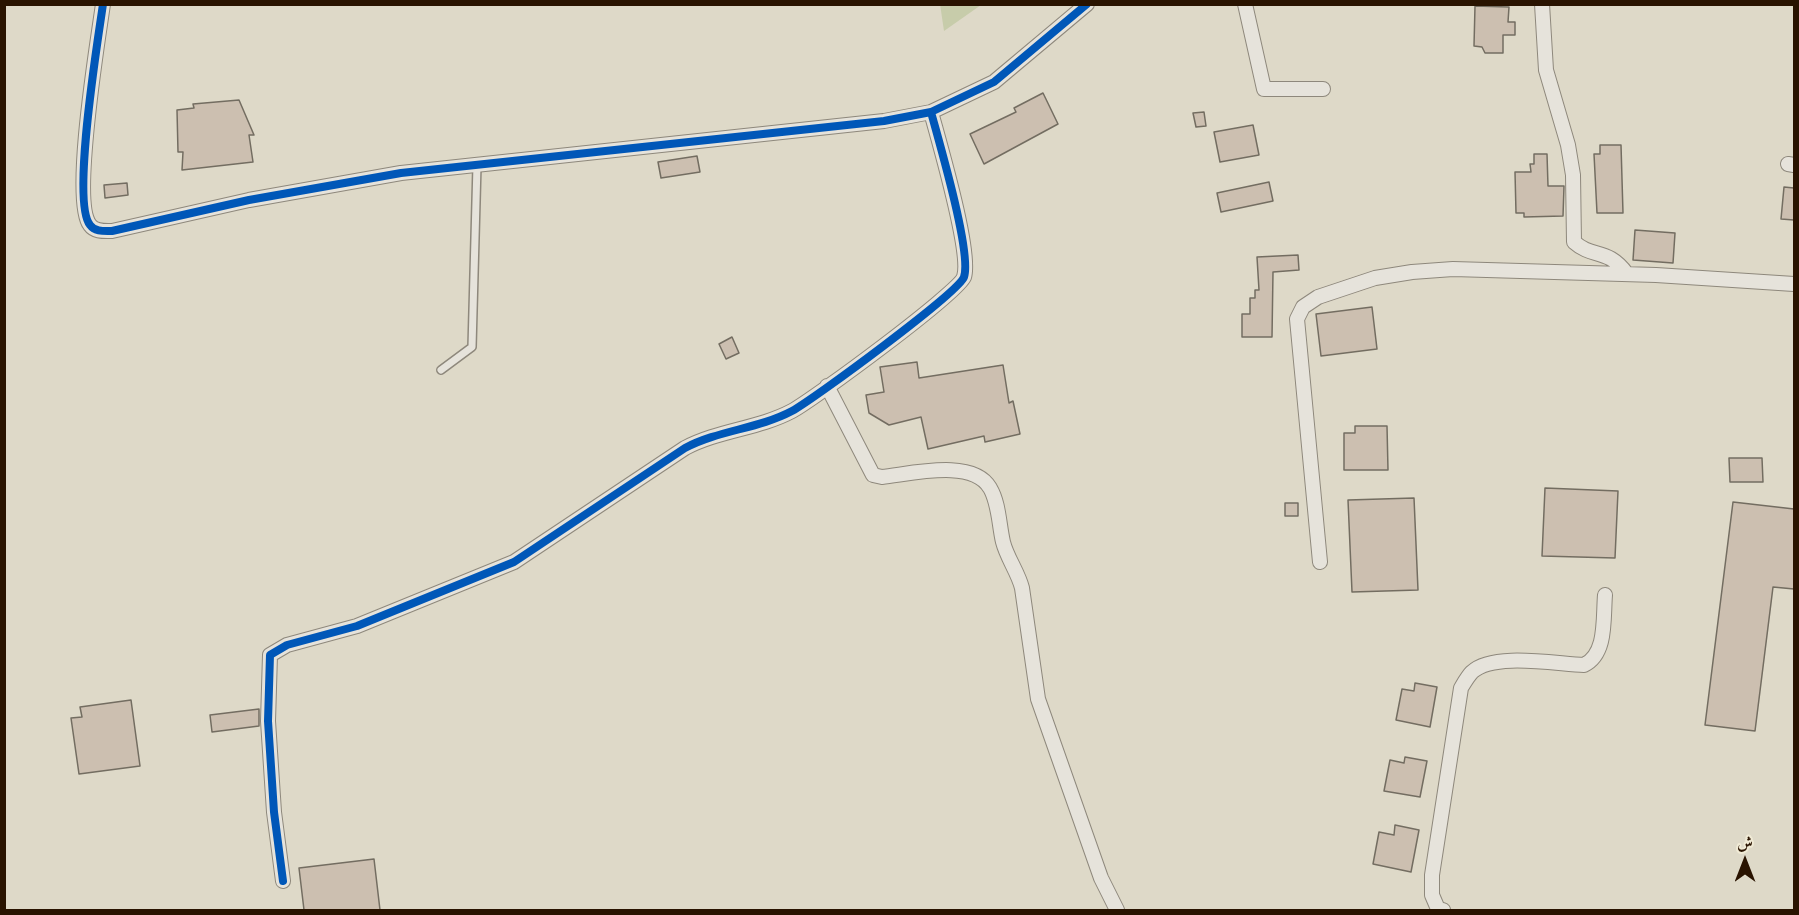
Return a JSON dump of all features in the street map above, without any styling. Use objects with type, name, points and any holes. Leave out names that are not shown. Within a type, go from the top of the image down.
[{"type":"street","points":[[103,4],[82,177],[86,214],[90,225],[98,230],[112,231],[249,200],[401,173],[873,123],[931,112],[994,82],[1086,4]]},
{"type":"street","points":[[1245,4],[1261,85],[1264,89],[1323,88]]},
{"type":"street","points":[[1542,4],[1546,70],[1568,145],[1573,176],[1574,242],[1581,249],[1605,254],[1617,260],[1627,274]]},
{"type":"street","points":[[283,880],[274,812],[268,721],[267,660],[272,653],[287,645],[357,626],[514,562],[685,448],[701,440],[767,422],[793,411],[897,336],[950,293],[963,277],[965,266],[958,220],[931,112]]},
{"type":"street","points":[[1320,562],[1306,397],[1298,339],[1297,319],[1303,307],[1328,294],[1376,278],[1453,269],[1627,274],[1794,284]]},
{"type":"street","points":[[827,386],[873,475],[882,477],[958,470],[983,479],[991,489],[1003,543],[1021,582],[1038,699],[1101,879],[1117,910]]},
{"type":"street","points":[[1439,910],[1432,895],[1432,876],[1461,688],[1472,672],[1487,664],[1510,661],[1584,665],[1593,660],[1600,646],[1605,595]]},
{"type":"lane","points":[[441,370],[472,346],[477,165]]},
{"type":"green space","points":[[940,4],[981,4],[981,5],[944,31]]},
{"type":"building","points":[[1475,6],[1509,7],[1508,22],[1515,22],[1515,35],[1503,35],[1503,53],[1485,53],[1482,47],[1474,46]]},
{"type":"building","points":[[1043,93],[1058,124],[984,164],[970,134],[1016,112],[1014,108]]},
{"type":"building","points":[[239,100],[254,135],[249,135],[253,162],[182,170],[183,152],[178,152],[177,110],[194,108],[193,104]]},
{"type":"building","points":[[1204,112],[1206,126],[1196,127],[1193,113]]},
{"type":"building","points":[[1253,125],[1259,155],[1220,162],[1214,132]]},
{"type":"building","points":[[1600,145],[1621,145],[1623,213],[1597,213],[1594,154],[1600,154]]},
{"type":"building","points":[[1534,154],[1547,154],[1548,186],[1564,186],[1563,216],[1524,217],[1524,213],[1516,213],[1515,172],[1531,172],[1530,164],[1534,164]]},
{"type":"building","points":[[697,156],[700,172],[661,178],[658,162]]},
{"type":"building","points":[[1269,182],[1273,201],[1221,212],[1217,193]]},
{"type":"building","points":[[127,183],[128,195],[105,198],[104,185]]},
{"type":"building","points":[[1784,187],[1794,188],[1794,220],[1781,219]]},
{"type":"building","points":[[1635,230],[1675,233],[1673,263],[1633,260]]},
{"type":"building","points":[[1298,255],[1299,270],[1273,272],[1272,337],[1242,337],[1242,314],[1250,314],[1250,298],[1255,298],[1255,290],[1259,290],[1257,257]]},
{"type":"building","points":[[1372,307],[1377,349],[1321,356],[1316,314]]},
{"type":"building","points":[[732,337],[739,353],[726,359],[719,344]]},
{"type":"building","points":[[917,362],[919,378],[1003,365],[1009,403],[1013,401],[1020,434],[985,442],[984,436],[928,449],[921,417],[889,425],[869,413],[866,395],[884,392],[880,367]]},
{"type":"building","points":[[1355,426],[1387,426],[1388,470],[1344,470],[1344,433],[1355,433]]},
{"type":"building","points":[[1729,458],[1762,458],[1763,482],[1730,482]]},
{"type":"building","points":[[1545,488],[1618,491],[1615,558],[1542,556]]},
{"type":"building","points":[[1414,498],[1418,590],[1352,592],[1348,500]]},
{"type":"building","points":[[1733,502],[1794,509],[1794,589],[1773,587],[1755,731],[1705,725]]},
{"type":"building","points":[[1285,503],[1298,503],[1298,516],[1285,516]]},
{"type":"building","points":[[1415,683],[1437,687],[1430,727],[1396,720],[1402,689],[1414,691]]},
{"type":"building","points":[[131,700],[140,766],[79,774],[71,718],[82,717],[80,707]]},
{"type":"building","points":[[259,709],[259,726],[212,732],[210,715]]},
{"type":"building","points":[[1405,757],[1427,761],[1420,797],[1384,791],[1390,760],[1404,763]]},
{"type":"building","points":[[1395,825],[1419,830],[1411,872],[1373,864],[1379,832],[1394,835]]},
{"type":"building","points":[[374,859],[380,910],[304,910],[299,868]]},
{"type":"cycle path","points":[[103,4],[84,154],[83,186],[85,210],[90,225],[97,230],[106,231],[249,200],[401,173],[884,121],[931,112],[994,82],[1087,4]]},
{"type":"cycle path","points":[[283,881],[274,812],[268,721],[270,655],[287,645],[357,626],[514,562],[685,448],[711,437],[766,422],[792,411],[855,368],[938,303],[964,277],[965,264],[954,197],[931,112]]}]
